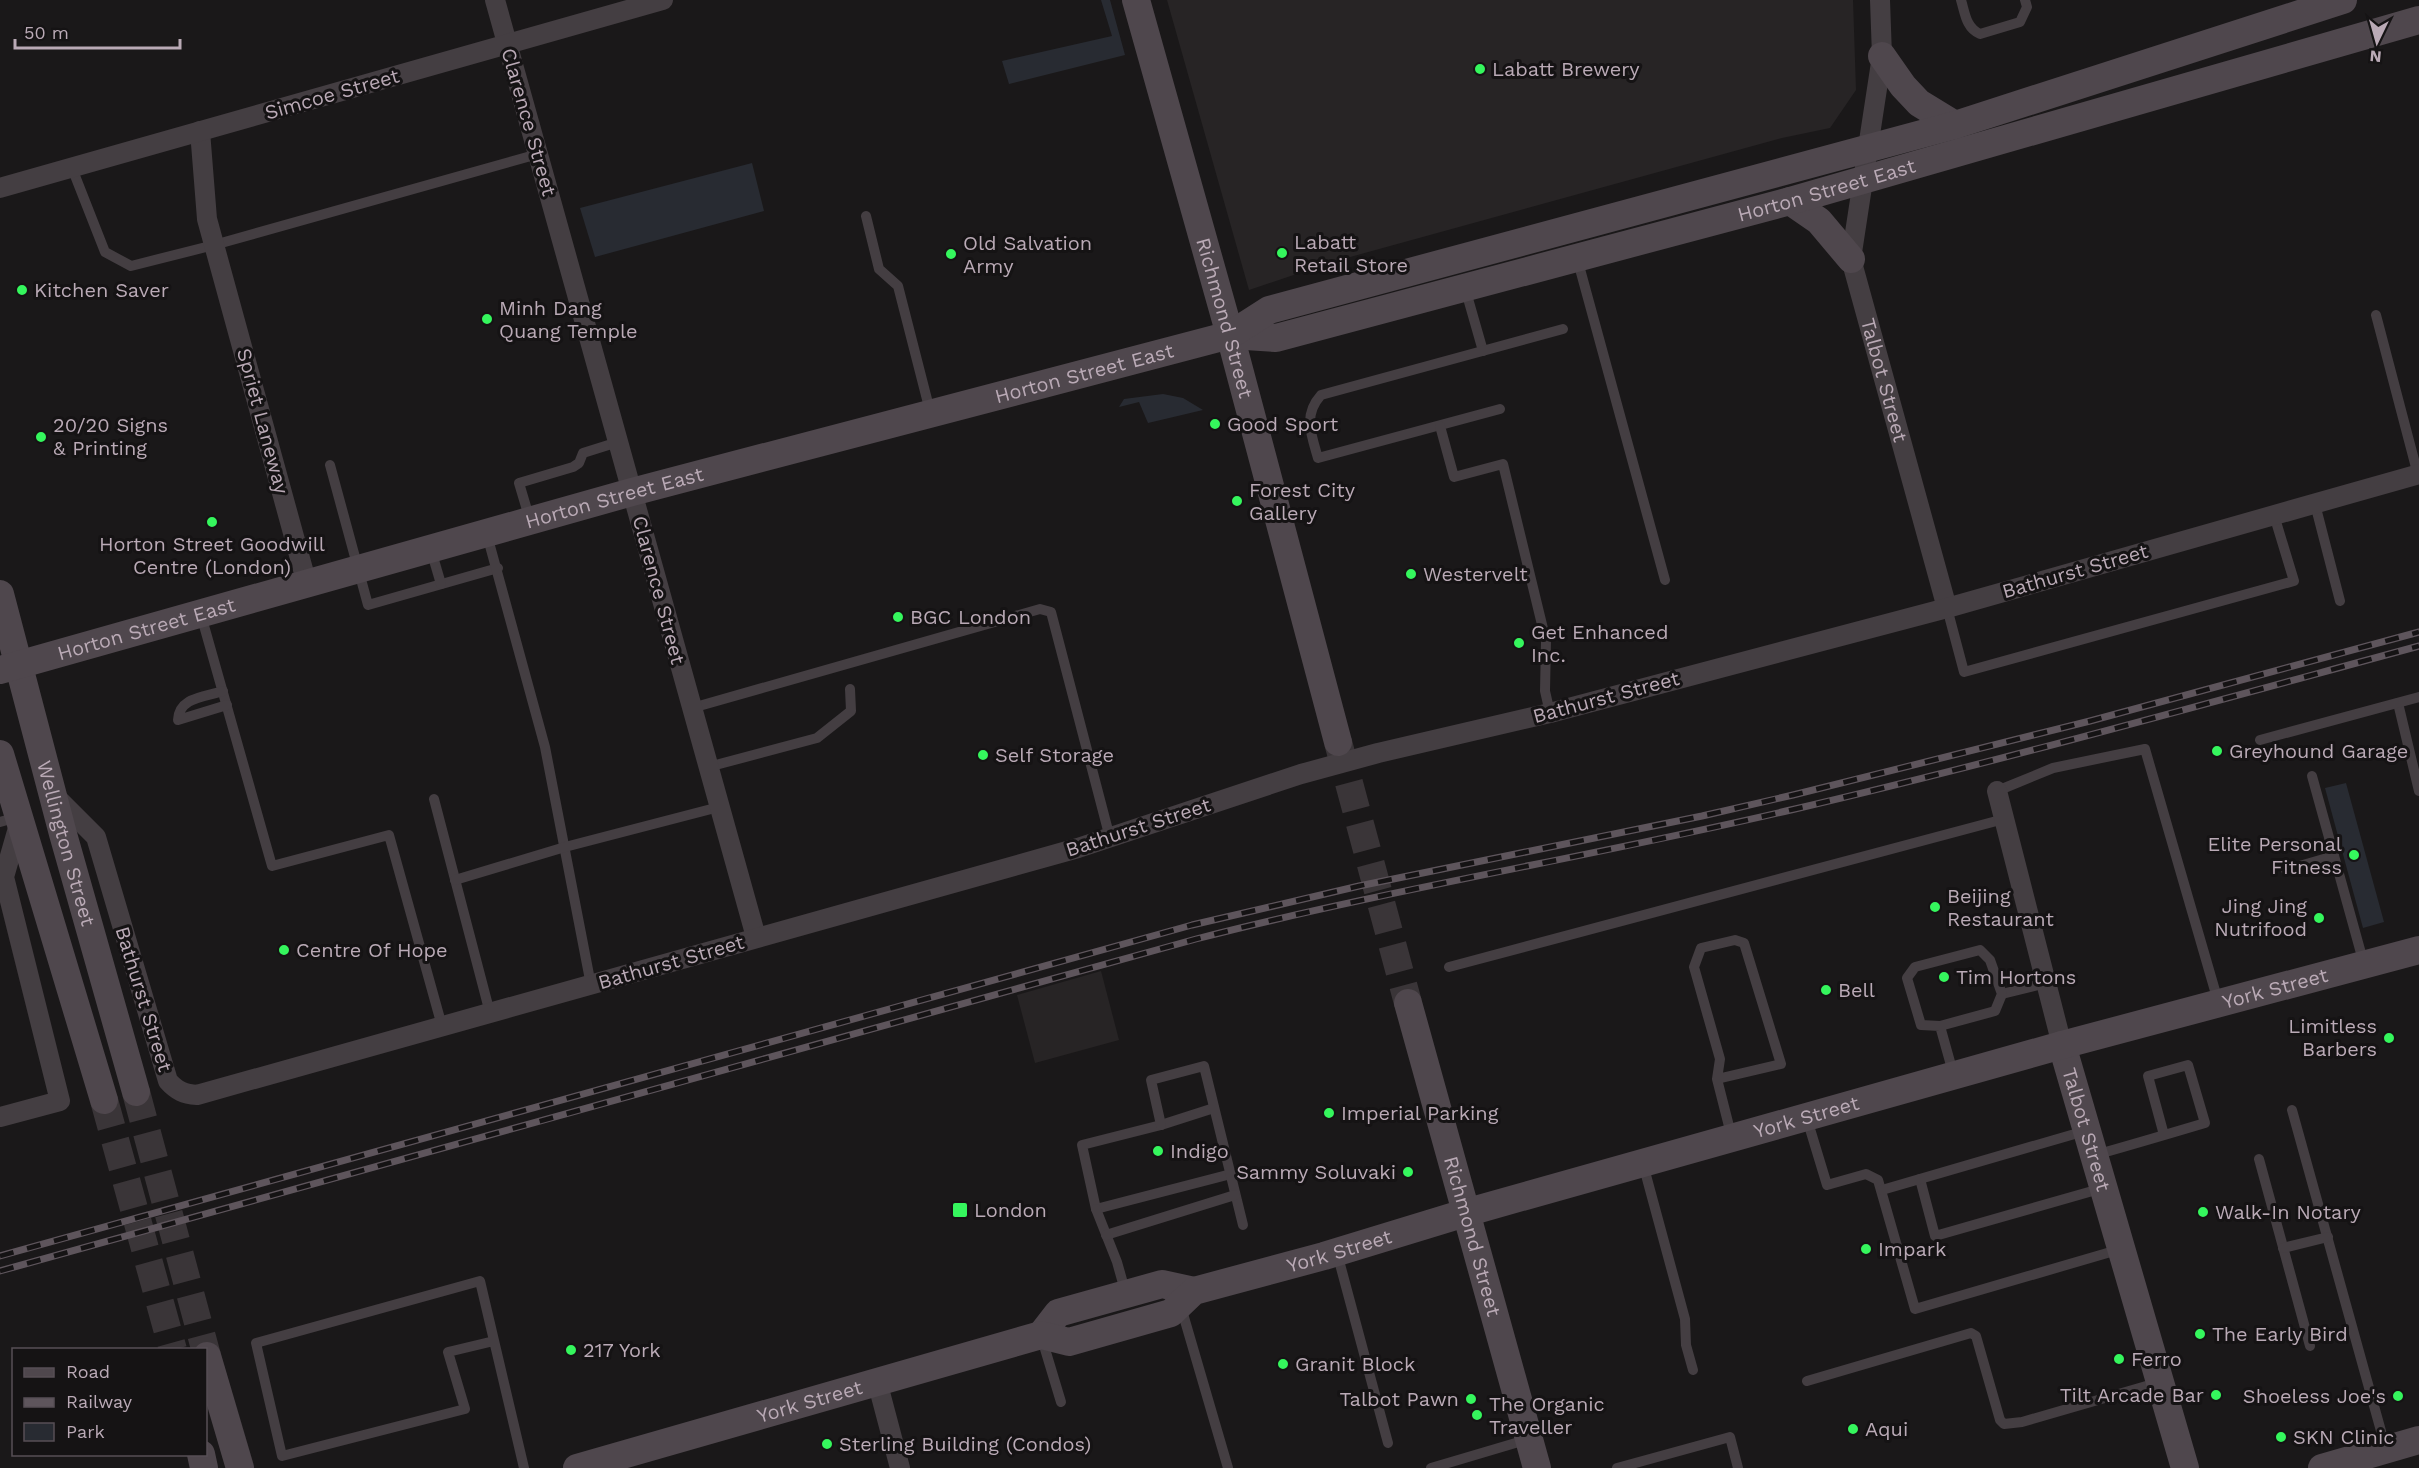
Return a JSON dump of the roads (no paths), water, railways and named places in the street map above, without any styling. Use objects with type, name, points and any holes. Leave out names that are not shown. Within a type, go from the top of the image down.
[{"type":"main road","name":"Richmond Street","points":[[1136,0],[1230,334],[1338,742]]},
{"type":"main road","name":"Horton Street East","points":[[9,668],[632,492],[1230,334],[1269,310],[1954,125],[2343,0]]},
{"type":"main road","name":"Horton Street East","points":[[1230,334],[1276,338],[1790,201],[2419,20]]},
{"type":"main road","points":[[1882,56],[1903,86],[1919,103],[1954,125]]},
{"type":"main road","points":[[1790,201],[1820,221],[1851,259]]},
{"type":"main road","name":"Wellington Street","points":[[0,594],[9,668],[52,793],[136,1092]]},
{"type":"main road","name":"Wellington Street","points":[[0,754],[12,820],[104,1100]]},
{"type":"main road","name":"York Street","points":[[577,1468],[1041,1335],[1069,1342],[1171,1312],[1187,1297],[1465,1213],[2062,1045],[2419,950]]},
{"type":"main road","name":"Richmond Street","points":[[1408,1003],[1537,1468]]},
{"type":"main road","name":"Talbot Street","points":[[2062,1045],[2185,1468]]},
{"type":"main road","name":"York Street","points":[[1041,1335],[1058,1313],[1162,1284],[1187,1297]]},
{"type":"main road","points":[[207,1356],[240,1468]]},
{"type":"main road","points":[[2322,1468],[2419,1440]]},
{"type":"street","name":"Clarence Street","points":[[495,0],[756,938]]},
{"type":"street","name":"Simcoe Street","points":[[0,188],[663,0]]},
{"type":"street","points":[[1867,148],[1882,56],[1880,0]]},
{"type":"street","name":"Spriet Laneway","points":[[200,131],[207,219],[308,584]]},
{"type":"street","name":"Talbot Street","points":[[1867,148],[1851,259],[1947,608]]},
{"type":"street","name":"Bathurst Street","points":[[52,793],[96,837],[164,1072],[168,1081],[176,1089],[186,1094],[197,1095],[1110,838],[1301,774],[1378,753],[1550,713],[1947,608],[2419,475]]},
{"type":"street","name":"Talbot Street","points":[[1997,791],[2062,1045]]},
{"type":"street","points":[[0,1117],[60,1101],[4,877],[12,820]]},
{"type":"street","points":[[877,1381],[900,1468]]},
{"type":"lane","points":[[1961,0],[1968,24],[1972,31],[1980,34],[2020,22],[2027,7],[2025,0]]},
{"type":"lane","points":[[72,168],[105,252],[131,266],[216,252],[538,154]]},
{"type":"lane","points":[[866,216],[879,269],[898,286],[931,413]]},
{"type":"lane","points":[[1577,258],[1665,580]]},
{"type":"lane","points":[[1465,288],[1482,351]]},
{"type":"lane","points":[[2376,315],[2419,475]]},
{"type":"lane","points":[[1500,409],[1317,458],[1308,422],[1313,404],[1321,395],[1563,329]]},
{"type":"lane","points":[[1440,426],[1454,477],[1503,464],[1546,640],[1545,691],[1550,713]]},
{"type":"lane","points":[[530,521],[519,483],[573,467],[579,463],[583,453],[618,442]]},
{"type":"lane","points":[[330,465],[368,605],[498,568]]},
{"type":"lane","points":[[2315,504],[2340,601]]},
{"type":"lane","points":[[1947,608],[1964,672],[2294,581],[2274,515]]},
{"type":"lane","points":[[487,533],[545,747],[591,985]]},
{"type":"lane","points":[[430,549],[441,584]]},
{"type":"lane","points":[[692,708],[1040,609],[1051,612],[1110,838]]},
{"type":"lane","points":[[201,615],[272,866],[390,835],[442,1026]]},
{"type":"lane","points":[[708,767],[817,738],[851,711],[850,689]]},
{"type":"lane","points":[[223,691],[185,702],[178,712],[178,720],[226,705]]},
{"type":"lane","points":[[2260,740],[2419,697]]},
{"type":"lane","points":[[2398,703],[2419,791]]},
{"type":"lane","points":[[1997,791],[2053,768],[2145,749],[2218,1004]]},
{"type":"lane","points":[[2312,777],[2364,965]]},
{"type":"lane","points":[[434,799],[490,1013]]},
{"type":"lane","points":[[455,880],[565,847],[719,807]]},
{"type":"lane","points":[[1449,968],[2004,819]]},
{"type":"lane","points":[[2286,870],[2334,856]]},
{"type":"lane","points":[[1717,1079],[1781,1064],[1744,943],[1735,940],[1701,948],[1694,967],[1720,1059],[1717,1079],[1732,1138]]},
{"type":"lane","points":[[1980,950],[1990,960],[2002,994],[1995,1011],[1940,1026],[1921,1025],[1908,978],[1915,967],[1980,950]]},
{"type":"lane","points":[[2002,994],[2046,982]]},
{"type":"lane","points":[[1940,1026],[1954,1076]]},
{"type":"lane","points":[[1882,1190],[1920,1179],[2091,1143],[2164,1135],[2205,1123],[2188,1065],[2148,1076],[2164,1135]]},
{"type":"lane","points":[[1161,1125],[1151,1080],[1204,1066],[1243,1225]]},
{"type":"lane","points":[[1126,1294],[1117,1262],[1096,1209],[1082,1145],[1161,1125],[1214,1108]]},
{"type":"lane","points":[[2292,1110],[2386,1450]]},
{"type":"lane","points":[[1806,1118],[1827,1185],[1870,1175],[1878,1180],[1915,1309],[2122,1249]]},
{"type":"lane","points":[[2259,1159],[2310,1346]]},
{"type":"lane","points":[[1642,1164],[1685,1319],[1686,1346],[1693,1370]]},
{"type":"lane","points":[[1096,1209],[1231,1174]]},
{"type":"lane","points":[[1920,1179],[1935,1236],[2104,1188]]},
{"type":"lane","points":[[1106,1235],[1235,1195]]},
{"type":"lane","points":[[2283,1248],[2328,1237]]},
{"type":"lane","points":[[1337,1253],[1388,1443]]},
{"type":"lane","points":[[494,1341],[448,1352],[465,1409],[282,1456],[256,1343],[480,1281],[524,1468]]},
{"type":"lane","points":[[1187,1297],[1228,1468]]},
{"type":"lane","points":[[1807,1381],[1971,1333],[1976,1336],[2000,1420],[2004,1424],[2022,1422],[2160,1382]]},
{"type":"lane","points":[[1041,1335],[1060,1402]]},
{"type":"lane","points":[[1617,1468],[1730,1437],[1738,1468]]},
{"type":"lane","points":[[1431,1468],[1529,1439]]},
{"type":"tunnel","points":[[1338,742],[1408,1003]]},
{"type":"tunnel","points":[[136,1092],[205,1348]]},
{"type":"tunnel","points":[[104,1100],[172,1348]]},
{"type":"railway","points":[[0,1256],[1192,925],[1359,886],[1702,816],[1793,795],[2090,721],[2419,632]]},
{"type":"railway","points":[[0,1271],[1196,939],[1345,904],[1720,826],[1874,790],[2419,646]]},
{"type":"place","name":"Labatt Brewery","points":[[1480,69]]},
{"type":"place","name":"Labatt Retail Store","points":[[1282,253]]},
{"type":"place","name":"Old Salvation Army","points":[[951,254]]},
{"type":"place","name":"Kitchen Saver","points":[[22,290]]},
{"type":"place","name":"Minh Dang Quang Temple","points":[[487,319]]},
{"type":"place","name":"Good Sport","points":[[1215,424]]},
{"type":"place","name":"20/20 Signs & Printing","points":[[41,437]]},
{"type":"place","name":"Forest City Gallery","points":[[1237,501]]},
{"type":"place","name":"Horton Street Goodwill Centre (London)","points":[[212,522]]},
{"type":"place","name":"Westervelt","points":[[1411,574]]},
{"type":"place","name":"BGC London","points":[[898,617]]},
{"type":"place","name":"Get Enhanced Inc.","points":[[1519,643]]},
{"type":"place","name":"Greyhound Garage","points":[[2217,751]]},
{"type":"place","name":"Self Storage","points":[[983,755]]},
{"type":"place","name":"Elite Personal Fitness","points":[[2354,855]]},
{"type":"place","name":"Beijing Restaurant","points":[[1935,907]]},
{"type":"place","name":"Jing Jing Nutrifood","points":[[2319,918]]},
{"type":"place","name":"Centre Of Hope","points":[[284,950]]},
{"type":"place","name":"Tim Hortons","points":[[1944,977]]},
{"type":"place","name":"Bell","points":[[1826,990]]},
{"type":"place","name":"Limitless Barbers","points":[[2389,1038]]},
{"type":"place","name":"Imperial Parking","points":[[1329,1113]]},
{"type":"place","name":"Indigo","points":[[1158,1151]]},
{"type":"place","name":"Sammy Soluvaki","points":[[1408,1172]]},
{"type":"place","name":"London","points":[[960,1210]]},
{"type":"place","name":"Walk-In Notary","points":[[2203,1212]]},
{"type":"place","name":"Impark","points":[[1866,1249]]},
{"type":"place","name":"The Early Bird","points":[[2200,1334]]},
{"type":"place","name":"217 York","points":[[571,1350]]},
{"type":"place","name":"Ferro","points":[[2119,1359]]},
{"type":"place","name":"Granit Block","points":[[1283,1364]]},
{"type":"place","name":"Tilt Arcade Bar","points":[[2216,1395]]},
{"type":"place","name":"Shoeless Joe's","points":[[2398,1396]]},
{"type":"place","name":"Talbot Pawn","points":[[1471,1399]]},
{"type":"place","name":"The Organic Traveller","points":[[1477,1415]]},
{"type":"place","name":"Aqui","points":[[1853,1429]]},
{"type":"place","name":"SKN Clinic","points":[[2281,1437]]},
{"type":"place","name":"Sterling Building (Condos)","points":[[827,1444]]}]
